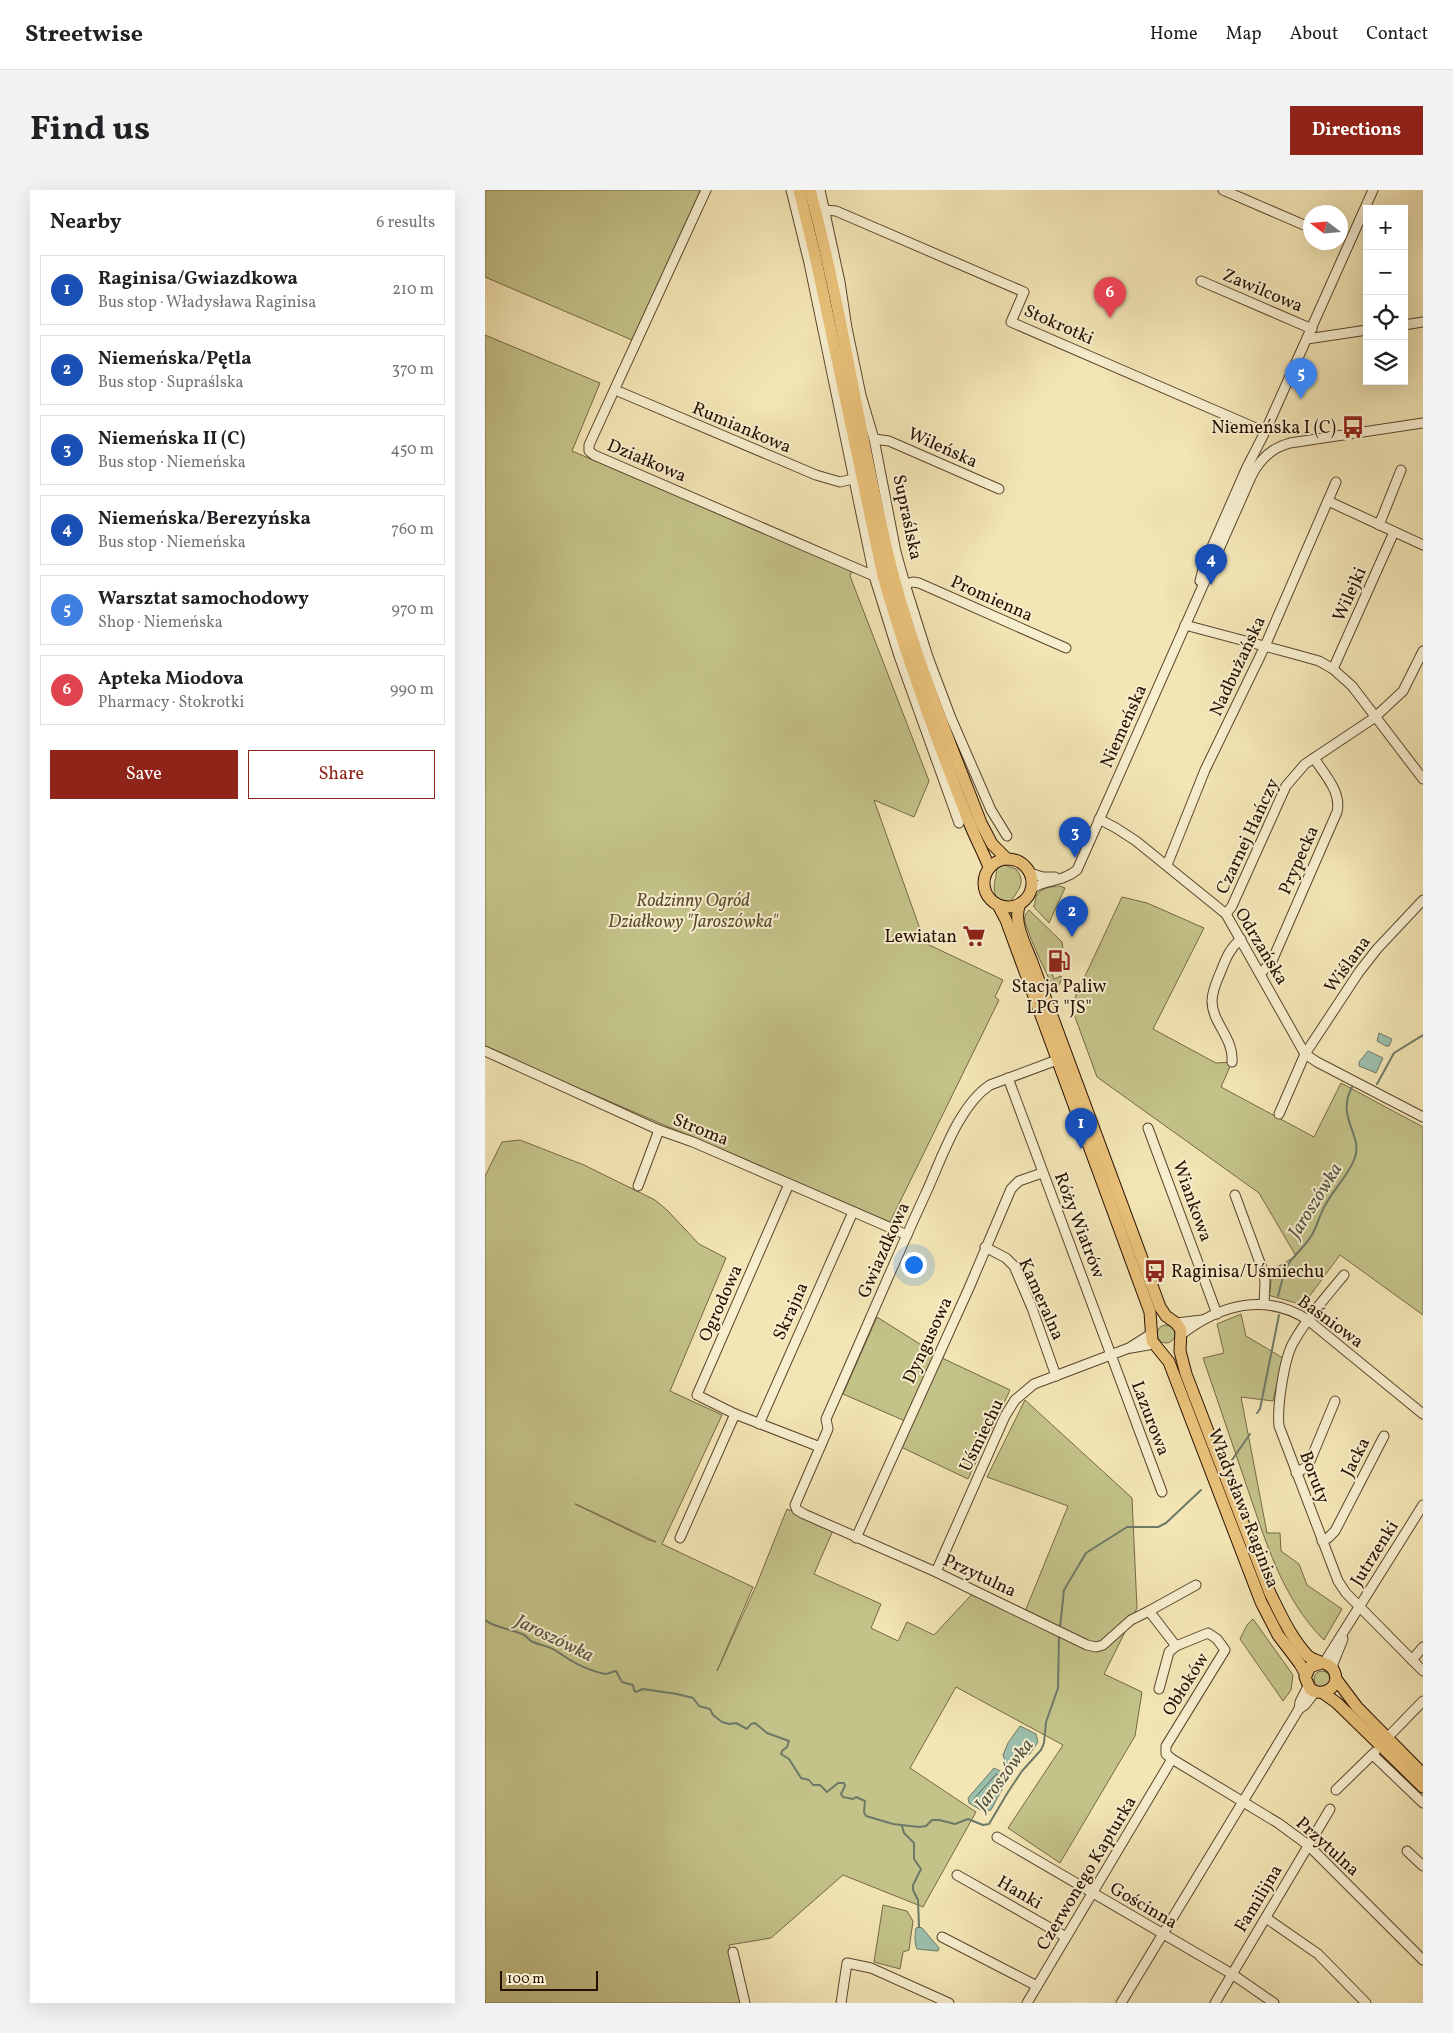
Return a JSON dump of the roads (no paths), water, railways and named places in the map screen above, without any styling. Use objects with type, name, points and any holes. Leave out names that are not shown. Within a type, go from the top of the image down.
[{"type":"main road","points":[[799,190],[817,260],[888,594],[922,696],[969,822],[989,867]]},
{"type":"main road","points":[[810,190],[825,251],[882,528],[905,616],[981,823],[992,844],[1007,858],[1020,862],[1030,873],[1031,889],[1027,898],[1020,904],[1017,910],[1017,918],[1147,1275],[1162,1312],[1173,1321],[1181,1337],[1176,1346],[1170,1350],[1154,1339],[1155,1324],[1161,1320],[1173,1321]]},
{"type":"main road","points":[[1007,858],[999,860],[989,867],[984,878],[985,892],[998,905],[1010,907],[1020,904]]},
{"type":"main road","name":"Władysława Raginisa","points":[[998,905],[1006,920],[1027,976],[1150,1312],[1154,1339],[1169,1362],[1261,1602],[1278,1635],[1313,1687],[1331,1697],[1423,1774]]},
{"type":"main road","name":"Władysława Raginisa","points":[[1181,1337],[1180,1351],[1186,1374],[1270,1593],[1283,1620],[1308,1656],[1328,1668],[1346,1695],[1423,1787]]},
{"type":"main road","points":[[1312,1665],[1328,1668],[1332,1688],[1313,1687],[1312,1665]]},
{"type":"street","name":"Działkowa","points":[[706,190],[589,445],[589,451],[594,455],[874,576]]},
{"type":"street","points":[[791,190],[809,263],[874,576],[899,656],[959,823]]},
{"type":"street","name":"Supraślska","points":[[820,190],[861,395],[873,439],[896,552],[905,584],[928,657],[951,718],[991,810],[1007,836]]},
{"type":"street","points":[[1223,190],[1303,225]]},
{"type":"street","name":"Niemeńska","points":[[1348,237],[1373,190]]},
{"type":"street","name":"Stokrotki","points":[[825,210],[843,214],[1024,292],[1011,322],[1265,432]]},
{"type":"street","name":"Niemeńska","points":[[1205,582],[1200,581],[1204,565],[1247,467],[1312,329],[1342,250]]},
{"type":"street","name":"Zawilcowa","points":[[1201,281],[1312,329]]},
{"type":"street","points":[[1408,324],[1423,322]]},
{"type":"street","points":[[1307,339],[1363,331]]},
{"type":"street","name":"Rumiankowa","points":[[620,392],[815,475],[840,482],[853,479]]},
{"type":"street","name":"Niemeńska","points":[[1031,889],[1037,885],[1053,882],[1077,870],[1259,462],[1267,454],[1290,443],[1423,423]]},
{"type":"street","name":"Wileńska","points":[[873,439],[889,441],[999,489]]},
{"type":"street","points":[[1379,524],[1401,470]]},
{"type":"street","name":"Nadbużańska","points":[[1167,865],[1205,770],[1265,646],[1336,482]]},
{"type":"street","points":[[1328,501],[1423,544]]},
{"type":"street","name":"Wilejki","points":[[1333,669],[1394,532]]},
{"type":"street","name":"Promienna","points":[[905,584],[919,583],[1066,648]]},
{"type":"street","points":[[1185,625],[1319,662],[1333,669],[1351,686],[1423,779]]},
{"type":"street","name":"Czarnej Hańczy","points":[[1227,914],[1286,786],[1296,773],[1314,758],[1374,718],[1403,690],[1413,674],[1423,651]]},
{"type":"street","name":"Prypecka","points":[[1261,973],[1272,960],[1337,812],[1338,800],[1336,793],[1314,758]]},
{"type":"street","name":"Odrzańska","points":[[1099,820],[1123,832],[1227,914],[1305,1054]]},
{"type":"street","points":[[1030,873],[1043,877],[1065,877]]},
{"type":"street","name":"Wiślana","points":[[1305,1054],[1359,972],[1377,949],[1423,900]]},
{"type":"street","points":[[1232,1062],[1232,1050],[1213,1011],[1212,1000],[1213,990],[1230,949],[1241,939]]},
{"type":"street","points":[[1279,1114],[1305,1054],[1423,1117]]},
{"type":"street","name":"Stroma","points":[[486,1055],[907,1234]]},
{"type":"street","name":"Gwiazdkowa","points":[[795,1502],[828,1429],[826,1419],[907,1234],[966,1111],[982,1090],[990,1085],[1057,1060]]},
{"type":"street","name":"Róży Wiatrów","points":[[1008,1078],[1042,1173],[1067,1233],[1110,1355]]},
{"type":"street","name":"Wiankowa","points":[[1148,1128],[1217,1314]]},
{"type":"street","points":[[638,1186],[659,1130]]},
{"type":"street","name":"Dyngusowa","points":[[856,1538],[1011,1189],[1019,1181],[1042,1173]]},
{"type":"street","name":"Ogrodowa","points":[[789,1184],[697,1395],[735,1414],[820,1447]]},
{"type":"street","points":[[1235,1195],[1263,1271],[1265,1282],[1264,1304]]},
{"type":"street","name":"Skrajna","points":[[759,1424],[853,1212]]},
{"type":"street","name":"Kameralna","points":[[985,1247],[1006,1258],[1014,1266],[1032,1308],[1056,1376]]},
{"type":"street","name":"Boruty","points":[[1344,1275],[1308,1320],[1292,1345],[1279,1400],[1279,1426],[1338,1581],[1359,1607],[1423,1671]]},
{"type":"street","name":"Baśniowa","points":[[1181,1337],[1205,1319],[1243,1305],[1264,1304],[1287,1308],[1308,1320],[1423,1414]]},
{"type":"street","name":"Baśniowa","points":[[1173,1321],[1205,1319]]},
{"type":"street","name":"Uśmiechu","points":[[936,1572],[1009,1408],[1025,1390],[1034,1384],[1154,1339]]},
{"type":"street","name":"Lazurowa","points":[[1110,1355],[1162,1492]]},
{"type":"street","points":[[1296,1473],[1308,1466],[1335,1401]]},
{"type":"street","points":[[680,1538],[735,1414]]},
{"type":"street","name":"Jacka","points":[[1322,1541],[1335,1531],[1384,1436]]},
{"type":"street","name":"Przytulna","points":[[795,1502],[795,1507],[799,1512],[936,1572],[1091,1646],[1103,1645],[1131,1620],[1149,1611]]},
{"type":"street","name":"Jutrzenki","points":[[1328,1668],[1336,1656],[1352,1618],[1423,1505]]},
{"type":"street","points":[[1149,1611],[1196,1585]]},
{"type":"street","name":"Obłoków","points":[[1149,1611],[1176,1646]]},
{"type":"street","name":"Obłoków","points":[[1159,1689],[1169,1652],[1176,1646],[1208,1633],[1217,1639],[1225,1650],[1166,1746],[1166,1754],[1172,1760]]},
{"type":"street","points":[[1412,1660],[1423,1647]]},
{"type":"street","points":[[1121,2003],[1241,1801],[1299,1709],[1300,1702],[1313,1687]]},
{"type":"street","points":[[1336,1790],[1423,1701]]},
{"type":"street","points":[[1373,1754],[1423,1803]]},
{"type":"street","name":"Przytulna","points":[[1172,1760],[1278,1823],[1308,1845],[1423,1960]]},
{"type":"street","name":"Czerwonego Kapturka","points":[[1027,2003],[1172,1760]]},
{"type":"street","name":"Familijna","points":[[1215,2003],[1330,1809]]},
{"type":"street","name":"Gościnna","points":[[997,1837],[1232,1974],[1274,2003]]},
{"type":"street","points":[[1407,1851],[1423,1866]]},
{"type":"street","name":"Hanki","points":[[957,1876],[1066,1938]]},
{"type":"street","points":[[1266,1918],[1318,1954],[1366,2003]]},
{"type":"street","points":[[943,1937],[1037,1986]]},
{"type":"street","points":[[733,1952],[745,2003]]},
{"type":"street","points":[[841,2003],[847,1963],[871,1968],[949,2003]]},
{"type":"water","points":[[1379,1033],[1392,1039],[1389,1046],[1377,1041]]},
{"type":"water","points":[[1368,1051],[1383,1058],[1376,1073],[1359,1066],[1359,1062]]},
{"type":"water","points":[[1020,1726],[1036,1734],[1038,1742],[1029,1755],[1024,1754],[1019,1765],[1015,1767],[1006,1763],[1003,1755],[1008,1743]]},
{"type":"water","points":[[994,1768],[1006,1774],[1008,1778],[991,1810],[984,1812],[969,1803],[968,1798]]},
{"type":"water","points":[[919,1927],[939,1948],[938,1951],[917,1949],[915,1933],[916,1928]]},
{"type":"waterway","name":"Jaroszówka","points":[[1377,1084],[1394,1053],[1423,1035]]},
{"type":"waterway","name":"Jaroszówka","points":[[1278,1296],[1289,1263],[1311,1237],[1330,1197],[1354,1160],[1356,1143],[1347,1109],[1352,1087]]},
{"type":"waterway","name":"Jaroszówka","points":[[1257,1413],[1260,1409],[1279,1315]]},
{"type":"waterway","points":[[1232,1460],[1250,1434]]},
{"type":"waterway","name":"Jaroszówka","points":[[1060,1628],[1064,1590],[1086,1553],[1127,1527],[1158,1527],[1166,1523],[1201,1490]]},
{"type":"waterway","name":"Jaroszówka","points":[[485,1620],[520,1633],[532,1641],[552,1648],[575,1663],[599,1673],[606,1674],[616,1671],[622,1682],[633,1685],[636,1692],[643,1689],[693,1698],[699,1706],[710,1709],[713,1715],[722,1722],[736,1723],[747,1729],[751,1724],[755,1723],[767,1733],[789,1741],[781,1754],[789,1759],[801,1778],[809,1780],[813,1785],[820,1785],[827,1792],[838,1783],[844,1783],[845,1786],[841,1794],[843,1797],[853,1799],[856,1797],[865,1801],[864,1812],[866,1816],[893,1824],[919,1827],[926,1826],[932,1820],[955,1824],[968,1819],[983,1825],[989,1824],[1022,1771],[1041,1750],[1044,1743],[1046,1722],[1058,1688],[1059,1635]]},
{"type":"waterway","points":[[902,1826],[904,1833],[914,1843],[914,1859],[921,1869],[913,1885],[913,1890],[918,1900],[919,1927]]},
{"type":"place","name":"Apteka Miodova","points":[[1110,318]]},
{"type":"place","name":"Warsztat samochodowy","points":[[1301,399]]},
{"type":"place","name":"Niemeńska I (C)","points":[[1353,427]]},
{"type":"place","name":"Niemeńska/Berezyńska","points":[[1211,585]]},
{"type":"place","name":"Niemeńska II (C)","points":[[1075,858]]},
{"type":"place","name":"Lewiatan","points":[[974,936]]},
{"type":"place","name":"Niemeńska/Pętla","points":[[1072,937]]},
{"type":"place","name":"Stacja Paliw LPG \"JS\"","points":[[1059,961]]},
{"type":"place","name":"Raginisa/Gwiazdkowa","points":[[1081,1149]]},
{"type":"place","name":"Raginisa/Uśmiechu","points":[[1155,1271]]},
{"type":"park label","name":"Rodzinny Ogród Działkowy \"Jaroszówka\"","points":[[693,910]]}]
